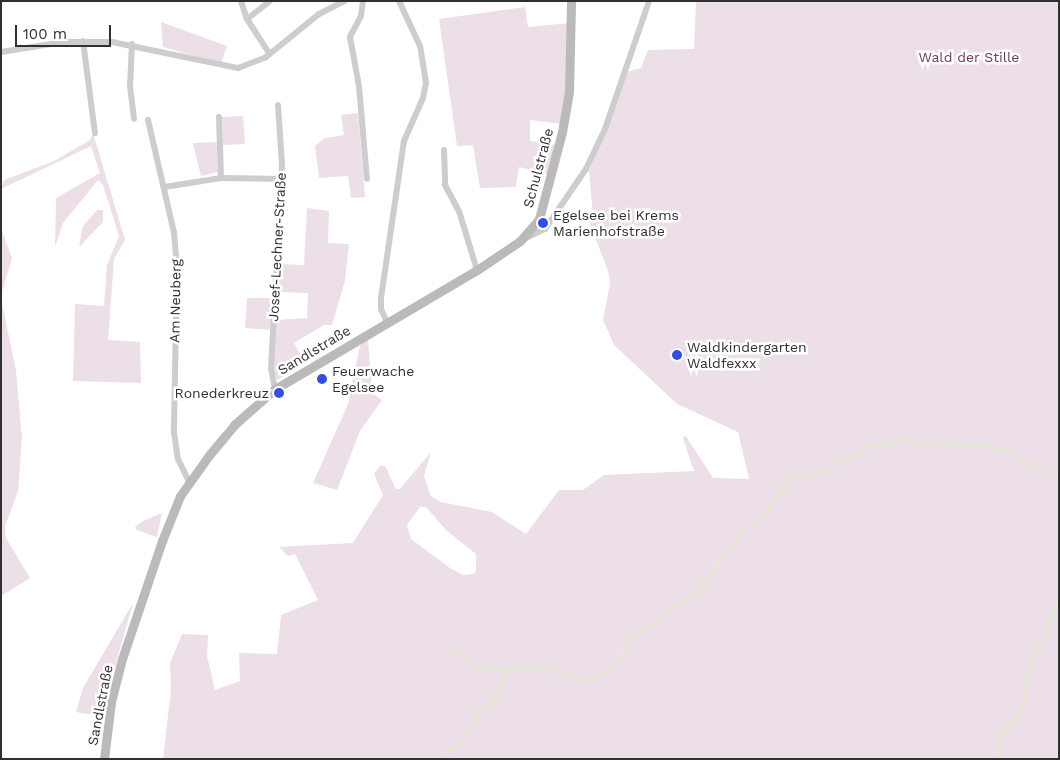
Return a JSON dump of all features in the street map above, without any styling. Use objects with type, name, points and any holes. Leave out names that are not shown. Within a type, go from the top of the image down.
[{"type":"street","points":[[241,1],[247,18],[269,54]]},
{"type":"street","points":[[247,18],[270,1]]},
{"type":"street","points":[[1,52],[83,41],[132,44],[221,67],[238,68],[250,66],[269,54],[319,14],[345,1]]},
{"type":"street","points":[[363,1],[361,16],[350,37],[359,86],[367,179]]},
{"type":"street","points":[[388,322],[381,309],[381,298],[404,141],[423,98],[426,76],[420,46],[399,1]]},
{"type":"street","name":"Schulstraße","points":[[388,322],[477,270],[520,241],[542,210],[562,132],[569,92],[572,1]]},
{"type":"street","points":[[520,241],[545,229],[586,169],[605,129],[649,1]]},
{"type":"street","points":[[83,41],[95,133]]},
{"type":"street","points":[[132,44],[130,86],[134,119]]},
{"type":"street","name":"Josef-Lechner-Straße","points":[[275,389],[271,369],[281,179],[278,105]]},
{"type":"street","points":[[219,117],[221,178]]},
{"type":"street","name":"Am Neuberg","points":[[148,120],[164,187],[176,262],[174,432],[178,459],[188,482]]},
{"type":"street","points":[[444,150],[443,178],[459,211],[477,270]]},
{"type":"street","points":[[164,187],[221,178],[281,179]]},
{"type":"street","name":"Sandlstraße","points":[[104,759],[111,702],[122,659],[164,533],[188,482],[234,425],[275,389],[388,322]]},
{"type":"green space","name":"Wald der Stille","points":[[696,1],[1059,1],[1059,759],[163,759],[171,690],[170,663],[182,634],[208,635],[207,656],[215,690],[240,681],[239,653],[277,654],[281,615],[318,600],[295,554],[288,556],[279,547],[353,543],[383,495],[374,474],[380,466],[385,466],[396,489],[400,489],[431,452],[424,476],[431,496],[441,502],[492,512],[526,534],[559,490],[583,490],[604,475],[694,471],[683,438],[685,435],[713,478],[749,479],[738,432],[677,404],[614,345],[603,320],[610,283],[608,271],[588,219],[593,216],[589,171],[627,72],[641,68],[648,50],[694,49]],"holes":[[[420,507],[426,507],[446,530],[476,554],[476,571],[473,574],[463,575],[450,568],[411,539],[407,525]]]},
{"type":"green space","points":[[525,7],[528,27],[570,23],[567,92],[561,124],[530,120],[530,141],[556,145],[549,174],[519,167],[516,187],[480,188],[473,145],[457,146],[439,19]]},
{"type":"green space","points":[[161,22],[227,46],[221,64],[163,47]]},
{"type":"green space","points":[[358,113],[365,197],[351,198],[348,176],[319,178],[315,146],[325,138],[344,135],[341,115]]},
{"type":"green space","points":[[243,116],[245,144],[223,145],[222,117]]},
{"type":"green space","points":[[93,133],[125,240],[114,259],[108,340],[140,342],[141,383],[73,381],[75,304],[104,306],[107,265],[119,236],[103,185],[98,180],[63,223],[55,247],[56,198],[100,173],[91,146],[1,189],[4,180],[54,161],[90,140]]},
{"type":"green space","points":[[217,142],[218,172],[201,176],[193,143]]},
{"type":"green space","points":[[307,208],[329,211],[328,243],[349,244],[345,281],[332,325],[324,325],[294,343],[302,357],[293,363],[297,369],[277,380],[273,369],[276,320],[307,318],[308,293],[278,292],[279,264],[304,265]]},
{"type":"green space","points":[[97,210],[103,210],[103,222],[79,247],[83,226]]},
{"type":"green space","points":[[1,229],[12,258],[1,296]]},
{"type":"green space","points":[[1,298],[16,371],[22,438],[18,491],[5,526],[6,538],[30,578],[1,596]]},
{"type":"green space","points":[[247,298],[273,298],[270,330],[245,328]]},
{"type":"green space","points":[[368,339],[372,393],[382,400],[360,431],[337,490],[313,483],[348,404],[360,345]]},
{"type":"green space","points":[[162,513],[157,537],[137,530],[135,527],[143,521]]},
{"type":"green space","points":[[133,603],[101,716],[76,712],[83,688]]},
{"type":"waterway","points":[[445,647],[486,670],[541,668],[582,680],[595,678],[608,671],[633,638],[700,588],[744,528],[763,517],[790,479],[825,470],[868,447],[908,441],[988,447],[1008,451],[1059,480]]},
{"type":"waterway","points":[[998,759],[1001,734],[1014,720],[1023,701],[1026,678],[1059,598]]},
{"type":"waterway","points":[[442,759],[448,751],[458,746],[479,712],[494,699],[508,671]]},
{"type":"place","name":"Egelsee bei Krems Marienhofstraße","points":[[543,223]]},
{"type":"place","name":"Waldkindergarten Waldfexxx","points":[[677,355]]},
{"type":"place","name":"Feuerwache Egelsee","points":[[322,379]]},
{"type":"place","name":"Ronederkreuz","points":[[279,393]]}]
